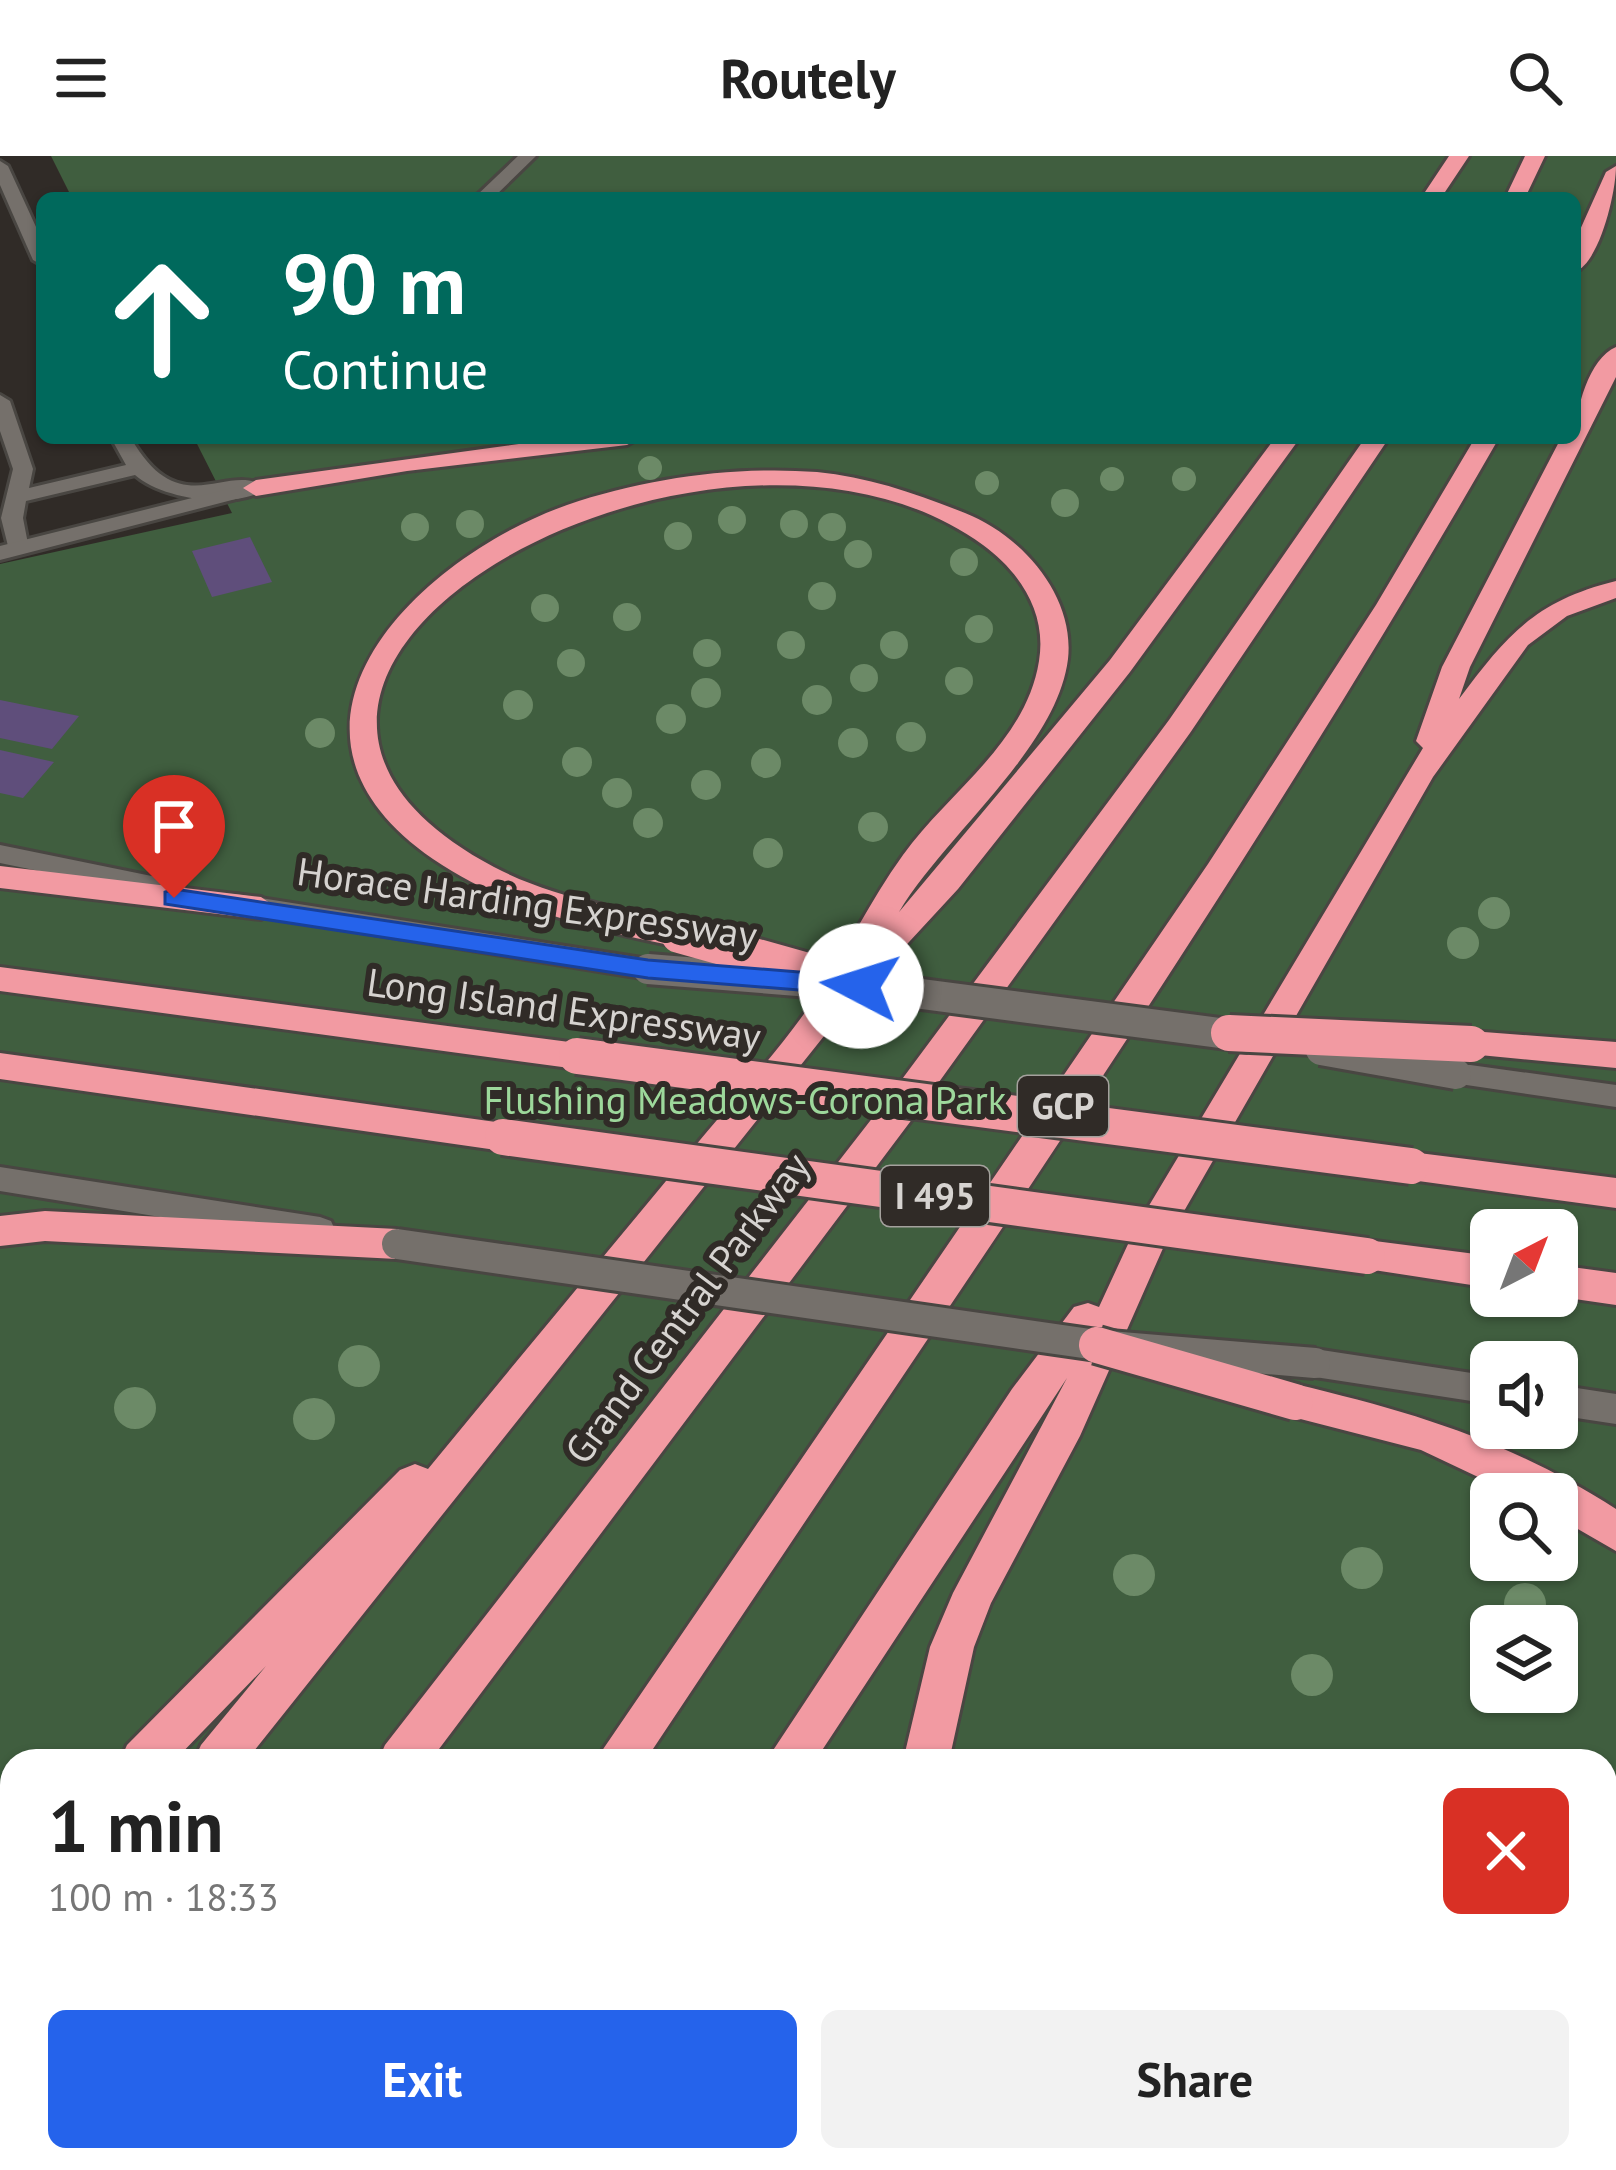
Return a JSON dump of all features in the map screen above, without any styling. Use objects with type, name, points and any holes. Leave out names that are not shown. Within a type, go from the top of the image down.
[{"type":"highway","points":[[1437,192],[1460,156]]},
{"type":"highway","points":[[1517,192],[1535,156]]},
{"type":"highway","points":[[1581,251],[1616,172]]},
{"type":"highway","points":[[1581,422],[1616,354]]},
{"type":"highway","points":[[256,488],[407,463],[574,444]]},
{"type":"highway","points":[[227,1749],[824,1012],[947,880],[1120,666],[1284,444]]},
{"type":"highway","name":"Grand Central Parkway","points":[[410,1749],[634,1463],[1096,844],[1261,613],[1373,444]]},
{"type":"highway","name":"GCP","points":[[626,1749],[817,1474],[1231,855],[1381,619],[1483,444]]},
{"type":"highway","points":[[1421,773],[1456,667],[1570,444]]},
{"type":"highway","points":[[824,1012],[914,861],[1025,729],[1049,681],[1054,635],[1040,588],[1005,547],[964,521],[914,499],[841,480],[758,476],[687,483],[608,503],[508,545],[452,582],[387,648],[366,698],[367,752],[375,779],[412,827],[442,850],[525,894],[615,924],[679,935],[861,986]]},
{"type":"highway","points":[[929,1749],[952,1647],[974,1593],[1066,1423],[1148,1240],[1421,773],[1518,639],[1557,610],[1616,590]]},
{"type":"highway","points":[[0,877],[261,908]]},
{"type":"highway","name":"Long Island Expressway","points":[[0,979],[1616,1192]]},
{"type":"highway","points":[[1229,1033],[1464,1059],[1616,1055]]},
{"type":"highway","name":"I 495","points":[[0,1066],[1470,1270]]},
{"type":"highway","points":[[0,1231],[44,1226],[397,1244]]},
{"type":"highway","points":[[797,1749],[1026,1401],[1148,1240]]},
{"type":"highway","points":[[1578,1284],[1616,1289]]},
{"type":"highway","points":[[154,1749],[559,1334]]},
{"type":"highway","points":[[1096,1345],[1427,1434],[1512,1473]]},
{"type":"highway","points":[[1578,1508],[1616,1532]]},
{"type":"main road","points":[[489,192],[528,156]]},
{"type":"main road","points":[[0,166],[36,247]]},
{"type":"main road","points":[[0,401],[23,469],[9,551],[256,488]]},
{"type":"main road","points":[[124,444],[136,469],[159,487],[183,491],[256,488]]},
{"type":"main road","points":[[18,497],[136,469]]},
{"type":"main road","name":"Horace Harding Expressway","points":[[0,854],[261,908],[648,969],[861,986],[1229,1033]]},
{"type":"main road","points":[[1464,1059],[1616,1096]]},
{"type":"main road","points":[[0,1179],[397,1244],[1096,1345],[1315,1364],[1470,1387]]},
{"type":"main road","points":[[1578,1403],[1616,1409]]},
{"type":"green space","name":"Flushing Meadows-Corona Park","points":[[51,156],[1616,156],[1616,1749],[0,1749],[0,564],[232,513],[197,444],[1581,444],[1581,192],[69,192]]},
{"type":"building","points":[[250,537],[272,582],[212,597],[192,551]]},
{"type":"building","points":[[0,700],[79,716],[52,749],[0,738]]},
{"type":"building","points":[[0,750],[54,762],[23,798],[0,793]]},
{"type":"route","points":[[174,898],[648,969],[861,986]]}]
